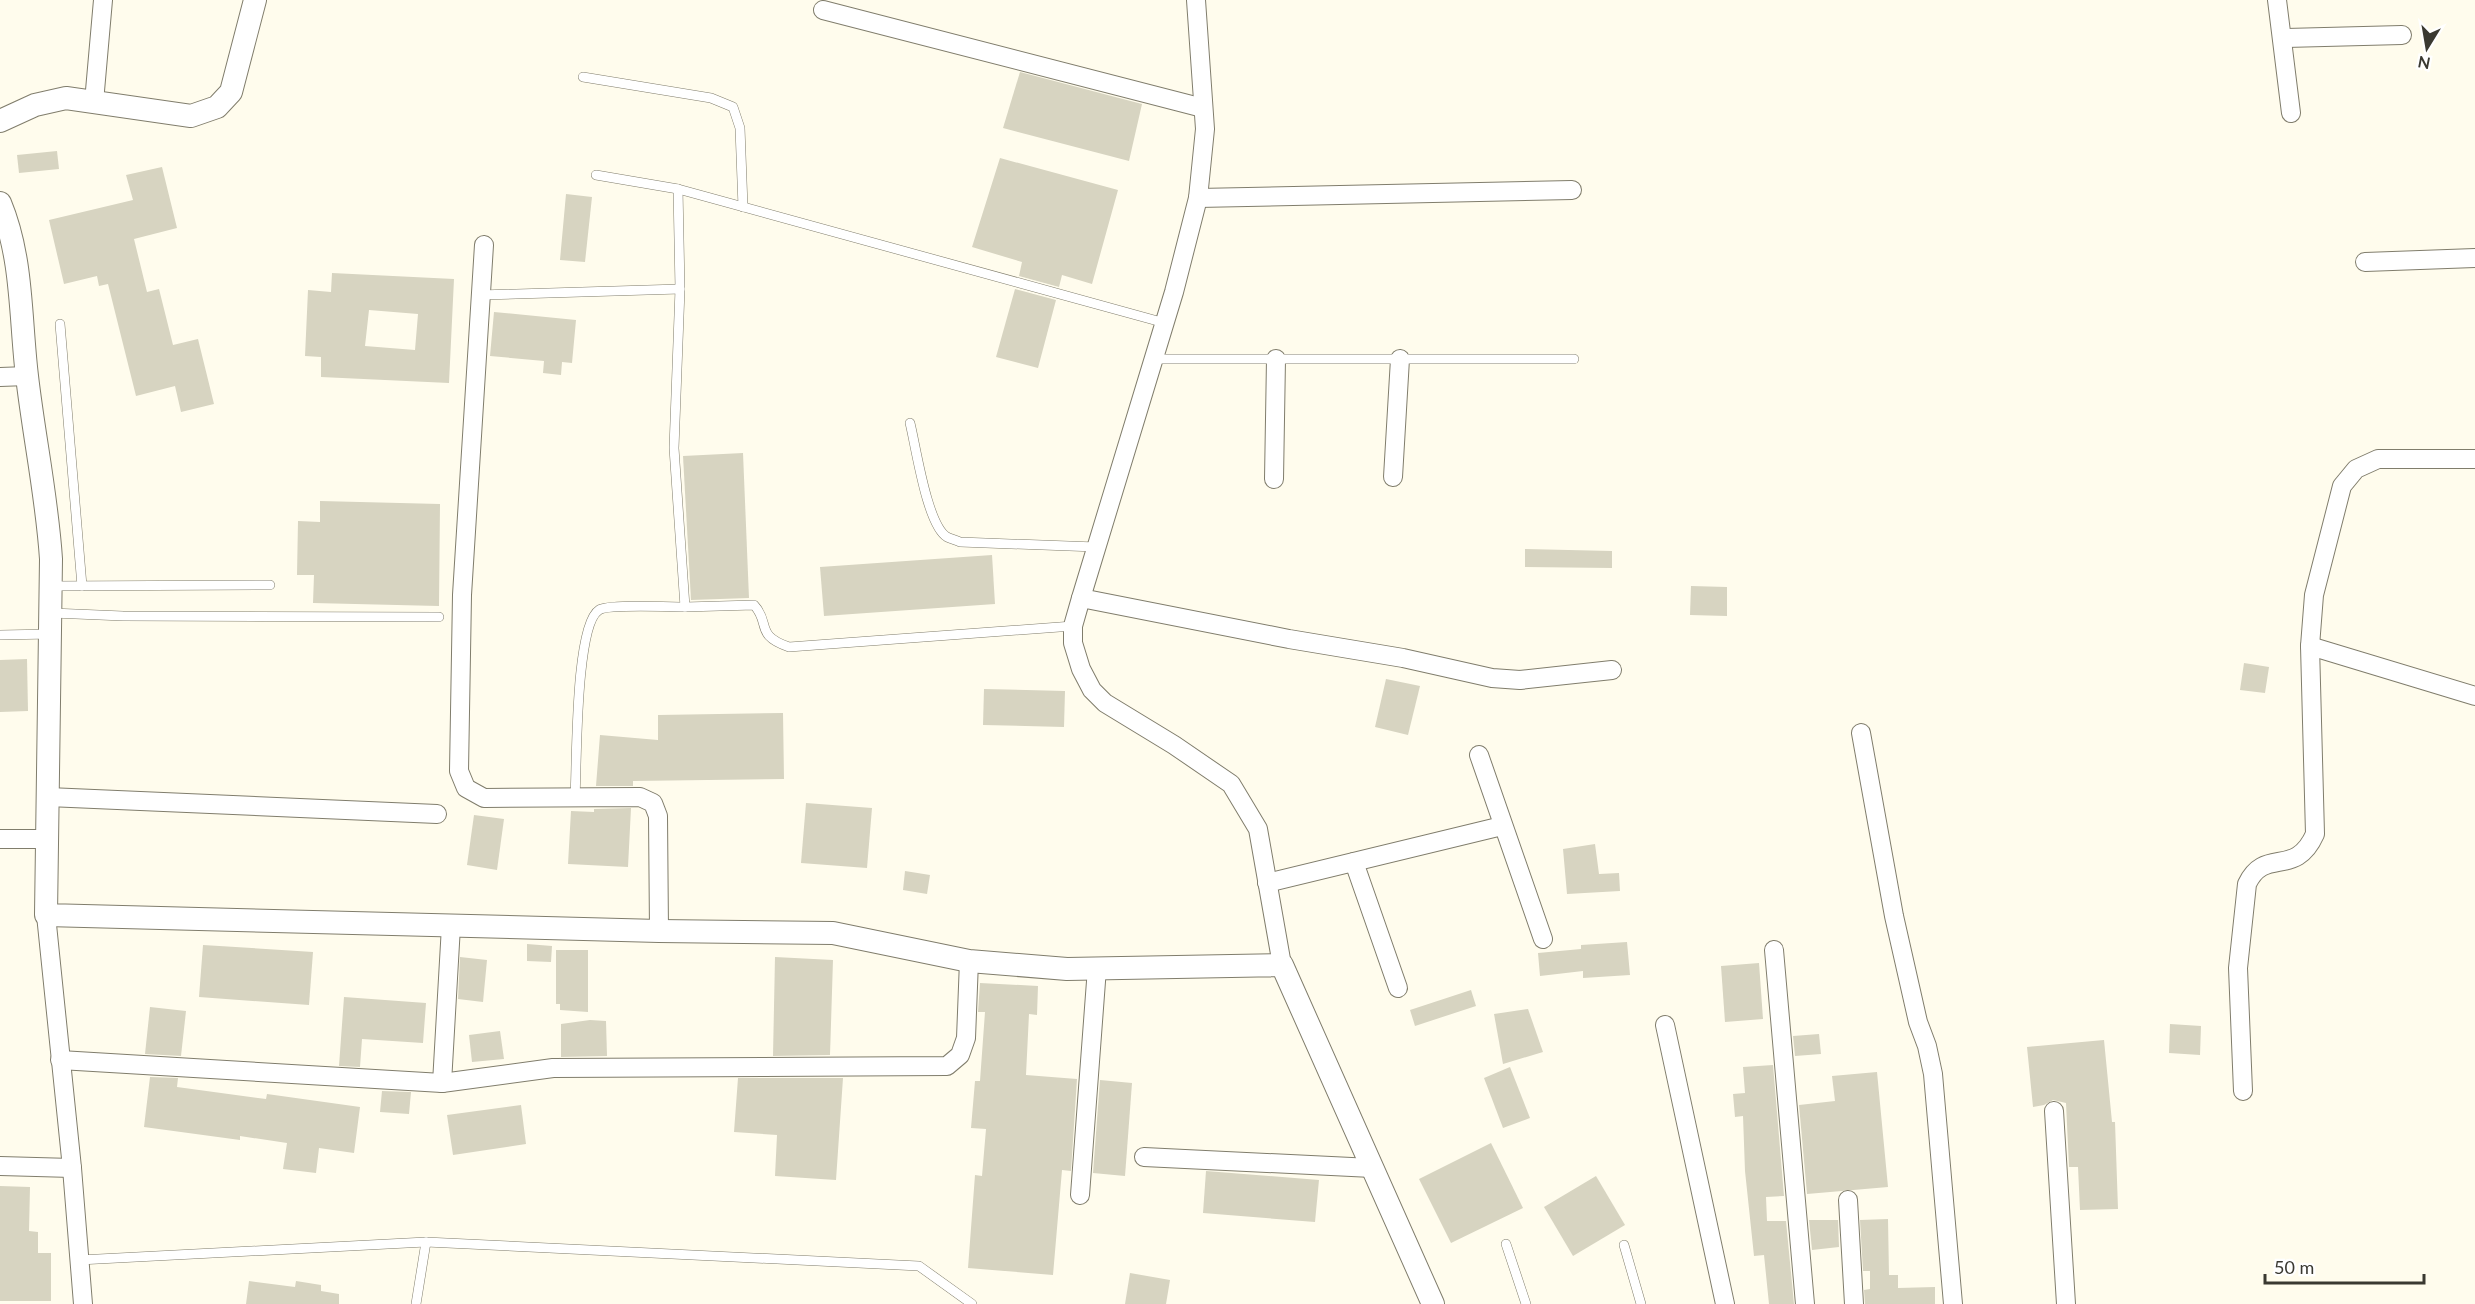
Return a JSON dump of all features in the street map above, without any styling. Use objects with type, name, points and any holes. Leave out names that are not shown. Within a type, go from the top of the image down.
[{"type":"street","points":[[94,102],[103,0]]},
{"type":"street","points":[[0,121],[35,105],[66,98],[191,116],[217,107],[231,92],[255,0]]},
{"type":"street","points":[[1196,0],[1205,129],[1198,198],[1165,323],[1073,626],[1073,643],[1081,669],[1092,690],[1105,703],[1174,745],[1231,784],[1258,829],[1282,965],[1433,1304]]},
{"type":"street","points":[[2277,0],[2291,113]]},
{"type":"street","points":[[823,10],[1203,108]]},
{"type":"street","points":[[2282,38],[2402,35]]},
{"type":"street","points":[[1198,198],[1572,189]]},
{"type":"street","points":[[0,203],[17,261],[27,376],[48,510],[51,624],[46,915],[72,1168],[83,1304]]},
{"type":"street","points":[[484,245],[462,595],[459,771],[466,788],[484,798],[640,797],[653,803],[658,816],[658,931]]},
{"type":"street","points":[[2365,262],[2475,258]]},
{"type":"street","points":[[1274,479],[1276,359]]},
{"type":"street","points":[[1394,477],[1400,359]]},
{"type":"street","points":[[0,377],[27,376]]},
{"type":"street","points":[[2243,1091],[2238,968],[2247,884],[2252,873],[2263,865],[2294,860],[2308,849],[2315,834],[2310,646],[2314,595],[2342,486],[2356,469],[2378,459],[2475,459]]},
{"type":"street","points":[[1081,598],[1288,639],[1403,658],[1491,678],[1520,680],[1612,670]]},
{"type":"street","points":[[2310,646],[2475,696]]},
{"type":"street","points":[[1861,732],[1894,916],[1918,1022],[1927,1046],[1933,1074],[1953,1304]]},
{"type":"street","points":[[1479,755],[1543,939]]},
{"type":"street","points":[[48,797],[437,814]]},
{"type":"street","points":[[1267,883],[1502,826]]},
{"type":"street","points":[[0,839],[48,839]]},
{"type":"street","points":[[1354,862],[1398,988]]},
{"type":"street","points":[[46,915],[658,931],[833,933],[969,961],[1067,969],[1282,965]]},
{"type":"street","points":[[442,1083],[451,926]]},
{"type":"street","points":[[1774,950],[1805,1304]]},
{"type":"street","points":[[60,1060],[442,1083],[553,1068],[947,1066],[960,1055],[966,1038],[969,961]]},
{"type":"street","points":[[1080,1195],[1097,968]]},
{"type":"street","points":[[1665,1025],[1725,1304]]},
{"type":"street","points":[[2054,1111],[2066,1304]]},
{"type":"street","points":[[1144,1157],[1372,1168]]},
{"type":"street","points":[[0,1166],[72,1168]]},
{"type":"street","points":[[1848,1200],[1854,1304]]},
{"type":"lane","points":[[583,77],[711,98],[733,107],[740,128],[743,207]]},
{"type":"lane","points":[[596,175],[678,189],[1165,323]]},
{"type":"lane","points":[[678,189],[680,289],[674,448],[685,607]]},
{"type":"lane","points":[[481,295],[680,289]]},
{"type":"lane","points":[[60,324],[82,586]]},
{"type":"lane","points":[[1154,359],[1574,359]]},
{"type":"lane","points":[[910,423],[930,509],[936,525],[946,537],[960,542],[1096,547]]},
{"type":"lane","points":[[51,586],[270,585]]},
{"type":"lane","points":[[575,797],[582,653],[592,616],[604,607],[754,605],[759,611],[764,628],[774,642],[789,647],[1073,626]]},
{"type":"lane","points":[[0,635],[51,624],[123,616],[439,618]]},
{"type":"lane","points":[[416,1304],[426,1242]]},
{"type":"lane","points":[[79,1260],[426,1242],[919,1266],[972,1304]]},
{"type":"lane","points":[[1506,1244],[1526,1304]]},
{"type":"lane","points":[[1624,1245],[1641,1304]]},
{"type":"building","points":[[1020,72],[1142,104],[1129,161],[1003,128]]},
{"type":"building","points":[[57,151],[59,169],[19,173],[17,155]]},
{"type":"building","points":[[1000,158],[1118,190],[1092,284],[1062,275],[1059,287],[1019,276],[1022,262],[972,247]]},
{"type":"building","points":[[162,167],[177,228],[134,239],[147,292],[159,289],[173,345],[198,339],[214,404],[181,412],[175,386],[136,396],[108,284],[99,286],[97,276],[64,284],[49,220],[133,200],[126,175]]},
{"type":"building","points":[[566,194],[592,197],[585,262],[560,260]]},
{"type":"building","points":[[332,273],[454,279],[449,383],[321,377],[321,357],[305,356],[308,290],[331,292]],"holes":[[[369,310],[418,314],[415,350],[365,346]]]},
{"type":"building","points":[[1015,289],[1056,300],[1038,368],[996,357]]},
{"type":"building","points":[[494,312],[576,320],[572,363],[562,362],[561,375],[543,373],[544,361],[490,356]]},
{"type":"building","points":[[743,453],[749,598],[691,600],[683,456]]},
{"type":"building","points":[[320,501],[440,504],[439,606],[313,603],[314,575],[297,575],[298,521],[320,522]]},
{"type":"building","points":[[1525,549],[1612,551],[1612,568],[1525,567]]},
{"type":"building","points":[[992,555],[995,604],[824,616],[820,567]]},
{"type":"building","points":[[1691,586],[1727,587],[1727,616],[1690,615]]},
{"type":"building","points":[[27,659],[28,711],[0,712],[0,660]]},
{"type":"building","points":[[2244,663],[2269,667],[2265,693],[2240,690]]},
{"type":"building","points":[[1386,679],[1420,686],[1408,735],[1375,727]]},
{"type":"building","points":[[984,689],[1065,691],[1064,727],[983,725]]},
{"type":"building","points":[[783,713],[784,779],[633,781],[633,786],[596,786],[600,735],[658,740],[658,715]]},
{"type":"building","points":[[806,803],[872,808],[867,868],[801,863]]},
{"type":"building","points":[[631,808],[628,867],[568,864],[571,811],[594,812],[594,809]]},
{"type":"building","points":[[474,815],[504,819],[497,870],[467,865]]},
{"type":"building","points":[[1595,844],[1599,874],[1619,873],[1620,891],[1567,894],[1563,849]]},
{"type":"building","points":[[905,871],[930,875],[927,894],[903,890]]},
{"type":"building","points":[[1627,942],[1630,975],[1583,978],[1583,971],[1540,976],[1538,953],[1581,949],[1581,945]]},
{"type":"building","points":[[527,944],[552,946],[551,962],[527,961]]},
{"type":"building","points":[[203,945],[313,952],[309,1005],[199,997]]},
{"type":"building","points":[[556,950],[588,950],[588,1012],[560,1010],[560,1004],[556,1004]]},
{"type":"building","points":[[460,957],[487,960],[483,1002],[458,999]]},
{"type":"building","points":[[775,957],[833,960],[830,1055],[773,1056]]},
{"type":"building","points":[[1759,963],[1763,1019],[1725,1022],[1721,966]]},
{"type":"building","points":[[980,983],[1038,986],[1037,1015],[1029,1014],[1026,1075],[1077,1079],[1071,1171],[1062,1170],[1053,1275],[968,1268],[975,1175],[982,1176],[986,1129],[971,1128],[975,1081],[980,1081],[985,1012],[978,1012]]},
{"type":"building","points":[[1471,990],[1476,1006],[1415,1026],[1410,1010]]},
{"type":"building","points":[[344,997],[426,1003],[423,1043],[362,1039],[360,1067],[339,1066]]},
{"type":"building","points":[[150,1007],[186,1011],[181,1056],[145,1054]]},
{"type":"building","points":[[1528,1009],[1543,1052],[1503,1064],[1494,1014]]},
{"type":"building","points":[[590,1020],[606,1021],[607,1056],[561,1057],[561,1024]]},
{"type":"building","points":[[2170,1024],[2201,1026],[2200,1055],[2169,1053]]},
{"type":"building","points":[[500,1031],[504,1059],[472,1062],[469,1035]]},
{"type":"building","points":[[1819,1034],[1821,1054],[1795,1056],[1793,1036]]},
{"type":"building","points":[[2104,1040],[2112,1122],[2115,1122],[2118,1209],[2080,1210],[2078,1167],[2069,1167],[2066,1103],[2053,1100],[2033,1107],[2027,1047]]},
{"type":"building","points":[[1773,1065],[1784,1196],[1766,1197],[1767,1221],[1786,1221],[1794,1304],[1769,1304],[1764,1255],[1754,1256],[1745,1171],[1743,1116],[1735,1117],[1733,1094],[1745,1093],[1743,1067]]},
{"type":"building","points":[[1510,1067],[1530,1118],[1503,1128],[1484,1078]]},
{"type":"building","points":[[1877,1072],[1888,1187],[1807,1194],[1799,1105],[1835,1101],[1832,1076]]},
{"type":"building","points":[[150,1077],[178,1078],[177,1087],[266,1099],[267,1094],[360,1107],[354,1153],[319,1148],[316,1173],[283,1169],[287,1143],[240,1136],[240,1140],[144,1127]]},
{"type":"building","points":[[738,1078],[843,1078],[836,1180],[775,1176],[777,1135],[734,1132]]},
{"type":"building","points":[[1100,1080],[1132,1083],[1125,1176],[1093,1173]]},
{"type":"building","points":[[382,1091],[411,1092],[409,1114],[380,1112]]},
{"type":"building","points":[[521,1105],[526,1144],[453,1155],[447,1115]]},
{"type":"building","points":[[1491,1143],[1523,1208],[1451,1243],[1419,1179]]},
{"type":"building","points":[[1206,1171],[1319,1180],[1315,1222],[1203,1213]]},
{"type":"building","points":[[1596,1176],[1625,1225],[1573,1256],[1544,1207]]},
{"type":"building","points":[[0,1186],[30,1187],[29,1231],[38,1232],[38,1253],[51,1253],[51,1301],[0,1301]]},
{"type":"building","points":[[1888,1219],[1889,1275],[1898,1275],[1898,1288],[1935,1287],[1935,1304],[1865,1304],[1864,1290],[1870,1289],[1870,1271],[1863,1271],[1860,1220]]},
{"type":"building","points":[[1809,1220],[1838,1220],[1839,1247],[1812,1250]]},
{"type":"building","points":[[1130,1273],[1170,1280],[1166,1304],[1125,1304]]},
{"type":"building","points":[[249,1281],[295,1287],[296,1281],[321,1285],[321,1291],[339,1294],[339,1304],[246,1304]]}]
